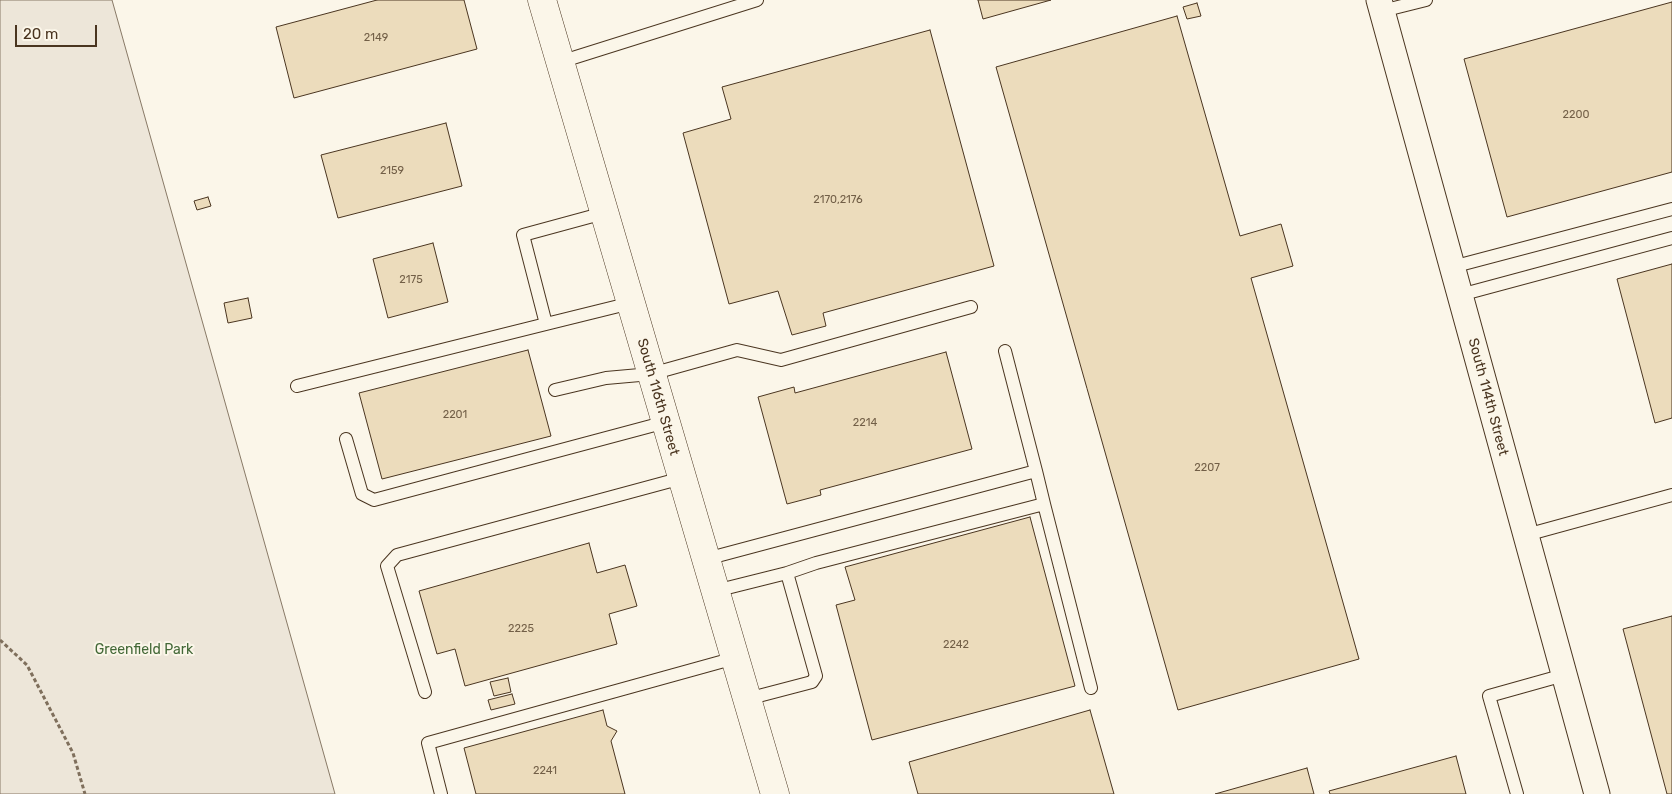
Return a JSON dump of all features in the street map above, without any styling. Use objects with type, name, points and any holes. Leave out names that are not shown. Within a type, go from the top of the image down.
[{"type":"street","name":"South 116th Street","points":[[542,0],[774,794]]},
{"type":"street","name":"South 114th Street","points":[[1380,6],[1596,794]]},
{"type":"lane","points":[[560,62],[757,0]]},
{"type":"lane","points":[[1380,6],[1426,0]]},
{"type":"lane","points":[[1452,267],[1672,209]]},
{"type":"lane","points":[[546,324],[523,236],[604,213]]},
{"type":"lane","points":[[1460,295],[1672,238]]},
{"type":"lane","points":[[297,386],[631,303]]},
{"type":"lane","points":[[555,390],[606,378],[651,374],[737,350],[781,360],[971,306]]},
{"type":"lane","points":[[1004,351],[1091,688]]},
{"type":"lane","points":[[346,439],[362,494],[374,500],[666,422]]},
{"type":"lane","points":[[706,558],[1036,471]]},
{"type":"lane","points":[[425,692],[388,566],[397,555],[682,478]]},
{"type":"lane","points":[[1526,535],[1672,495]]},
{"type":"lane","points":[[715,591],[787,573],[816,562],[1044,504]]},
{"type":"lane","points":[[747,699],[812,682],[816,676],[787,573]]},
{"type":"lane","points":[[441,794],[428,743],[735,658]]},
{"type":"lane","points":[[1517,794],[1489,696],[1564,675]]},
{"type":"path","points":[[0,640],[27,665],[73,753],[85,794]]},
{"type":"green space","name":"Greenfield Park","points":[[0,0],[112,0],[335,794],[0,794]]},
{"type":"building","points":[[377,0],[464,0],[477,49],[294,98],[276,27]]},
{"type":"building","points":[[978,0],[1051,0],[983,19]]},
{"type":"building","points":[[1672,2],[1672,172],[1507,217],[1464,59]]},
{"type":"building","points":[[1197,3],[1201,16],[1187,19],[1183,7]]},
{"type":"building","points":[[1177,16],[1240,236],[1281,224],[1293,266],[1251,278],[1359,659],[1178,710],[996,67]]},
{"type":"building","points":[[930,30],[994,266],[823,313],[826,326],[792,335],[778,291],[729,304],[683,133],[731,119],[722,87]]},
{"type":"building","points":[[446,123],[462,186],[338,218],[321,155]]},
{"type":"building","points":[[208,197],[211,206],[197,210],[194,201]]},
{"type":"building","points":[[433,243],[448,302],[388,318],[373,259]]},
{"type":"building","points":[[1672,264],[1672,418],[1655,423],[1617,279]]},
{"type":"building","points":[[248,298],[252,318],[228,323],[224,303]]},
{"type":"building","points":[[528,350],[551,436],[382,479],[359,393]]},
{"type":"building","points":[[946,352],[972,449],[820,490],[821,495],[787,504],[758,397],[794,387],[795,393]]},
{"type":"building","points":[[1030,517],[1075,686],[872,740],[836,605],[855,600],[845,567]]},
{"type":"building","points":[[589,543],[597,573],[625,565],[637,606],[609,614],[617,644],[465,686],[455,649],[437,654],[419,591]]},
{"type":"building","points":[[1672,616],[1672,794],[1667,794],[1623,629]]},
{"type":"building","points":[[508,678],[511,692],[494,696],[490,682]]},
{"type":"building","points":[[512,694],[515,704],[491,710],[488,700]]},
{"type":"building","points":[[603,710],[607,726],[617,731],[611,741],[625,794],[476,794],[464,748]]},
{"type":"building","points":[[1090,710],[1114,794],[918,794],[909,762]]},
{"type":"building","points":[[1456,756],[1466,794],[1330,794],[1329,791]]},
{"type":"building","points":[[1307,768],[1314,794],[1215,794]]}]
